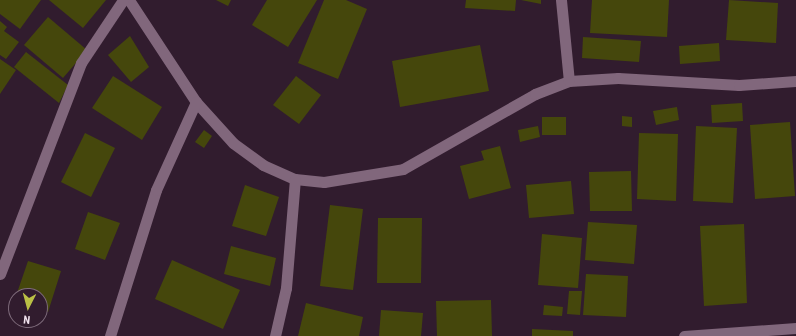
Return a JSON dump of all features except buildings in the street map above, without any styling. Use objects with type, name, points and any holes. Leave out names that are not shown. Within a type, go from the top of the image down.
[{"type":"street","points":[[0,274],[81,63],[123,0]]},
{"type":"street","points":[[129,0],[196,102],[234,143],[263,165],[295,180],[324,182],[403,169],[535,94],[569,81],[618,78],[739,85],[796,81]]},
{"type":"street","points":[[561,0],[569,81]]},
{"type":"street","points":[[110,336],[156,190],[196,102]]},
{"type":"street","points":[[275,336],[286,288],[295,180]]},
{"type":"street","points":[[684,336],[796,328]]}]
